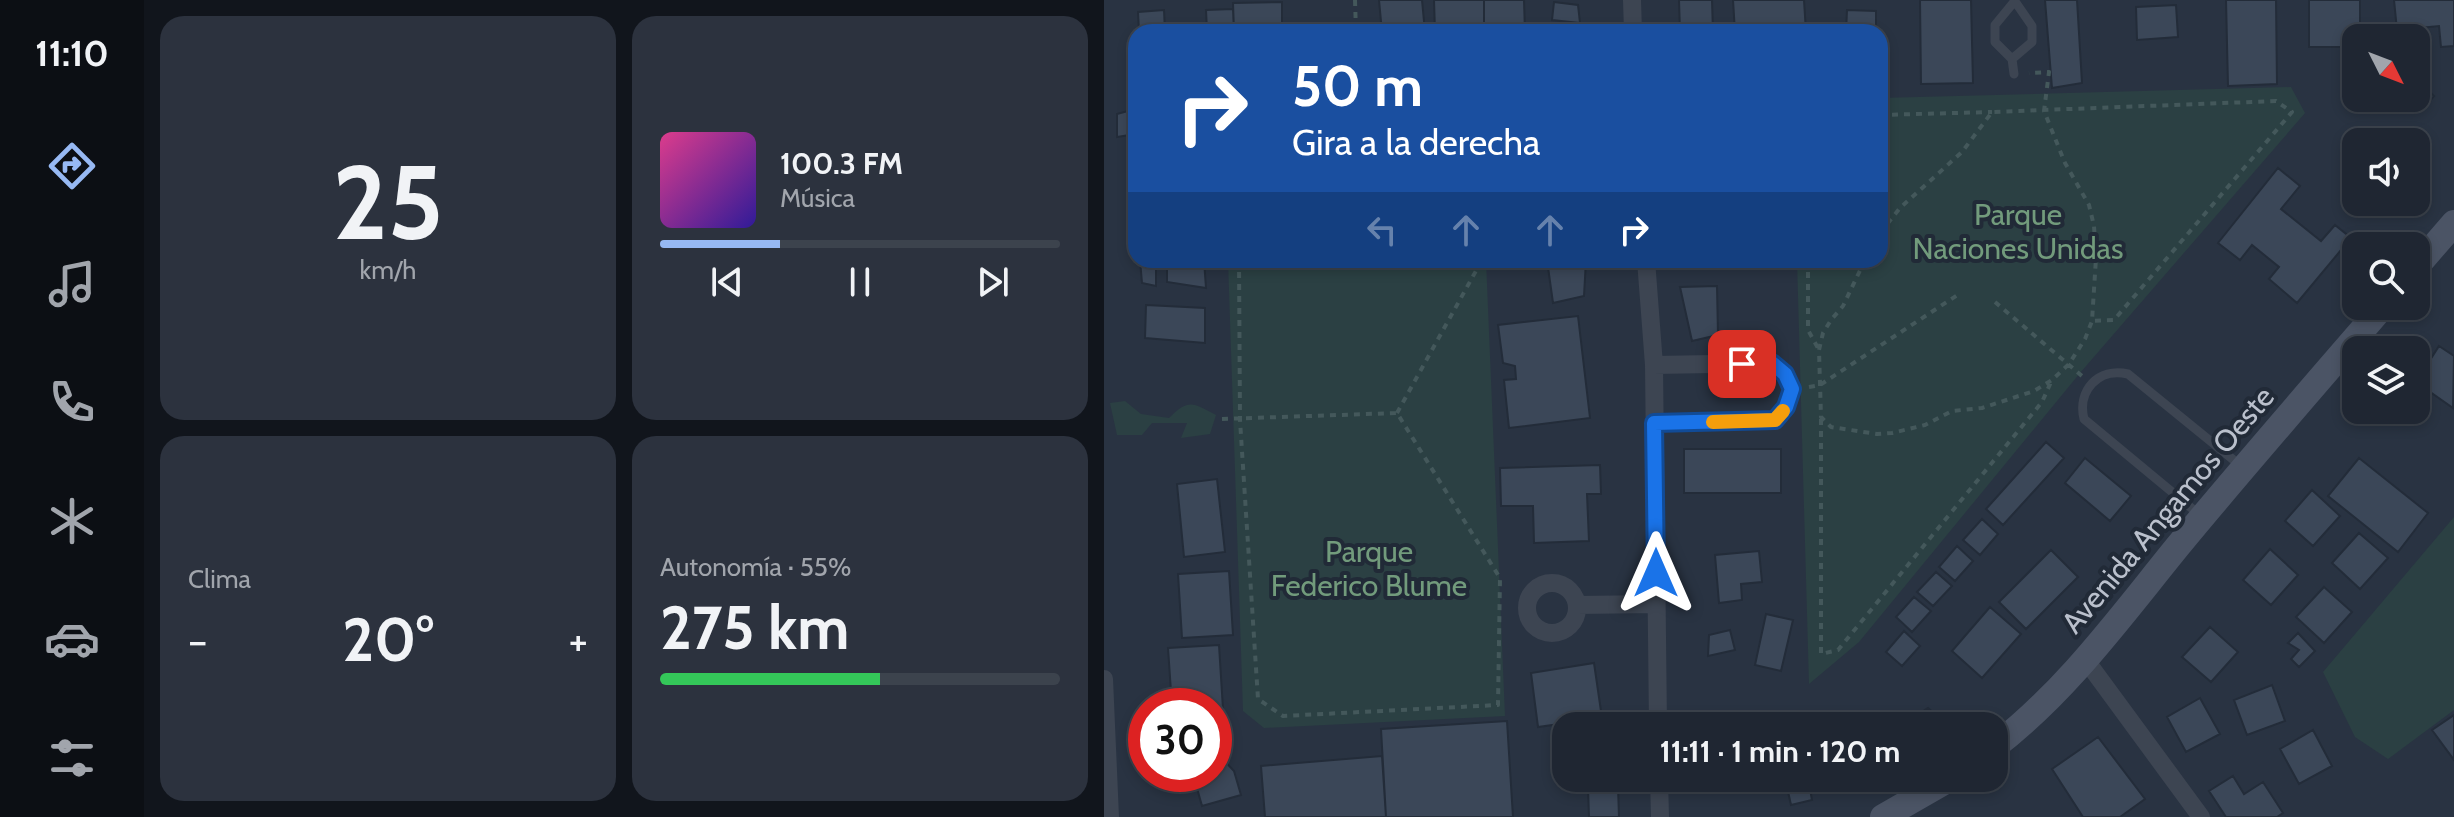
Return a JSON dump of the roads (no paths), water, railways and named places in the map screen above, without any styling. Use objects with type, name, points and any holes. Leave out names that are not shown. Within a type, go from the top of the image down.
[{"type":"street","points":[[1632,0],[1633,24]]},
{"type":"street","points":[[2430,251],[2454,223]]},
{"type":"street","points":[[1647,268],[1654,365],[1658,712]]},
{"type":"street","name":"Avenida Angamos Oeste","points":[[2008,737],[2021,727],[2085,659],[2371,320]]},
{"type":"street","points":[[1654,365],[1772,363],[1785,374],[1792,389],[1786,407],[1775,420],[1654,423]]},
{"type":"street","points":[[1577,605],[1656,604]]},
{"type":"street","points":[[2085,659],[2201,817]]},
{"type":"street","points":[[1104,679],[1110,817]]},
{"type":"street","points":[[1659,792],[1660,817]]},
{"type":"street","points":[[1883,817],[1930,792]]},
{"type":"lane","points":[[2012,59],[2032,42],[2032,26],[2014,1],[1995,25],[1995,42],[2012,59],[2014,74]]},
{"type":"lane","points":[[2203,517],[2084,419],[2083,398],[2088,386],[2107,373],[2128,374],[2244,468]]},
{"type":"park label","name":"Parque Naciones Unidas","points":[[2018,232]]},
{"type":"park label","name":"Parque Federico Blume","points":[[1369,569]]}]
